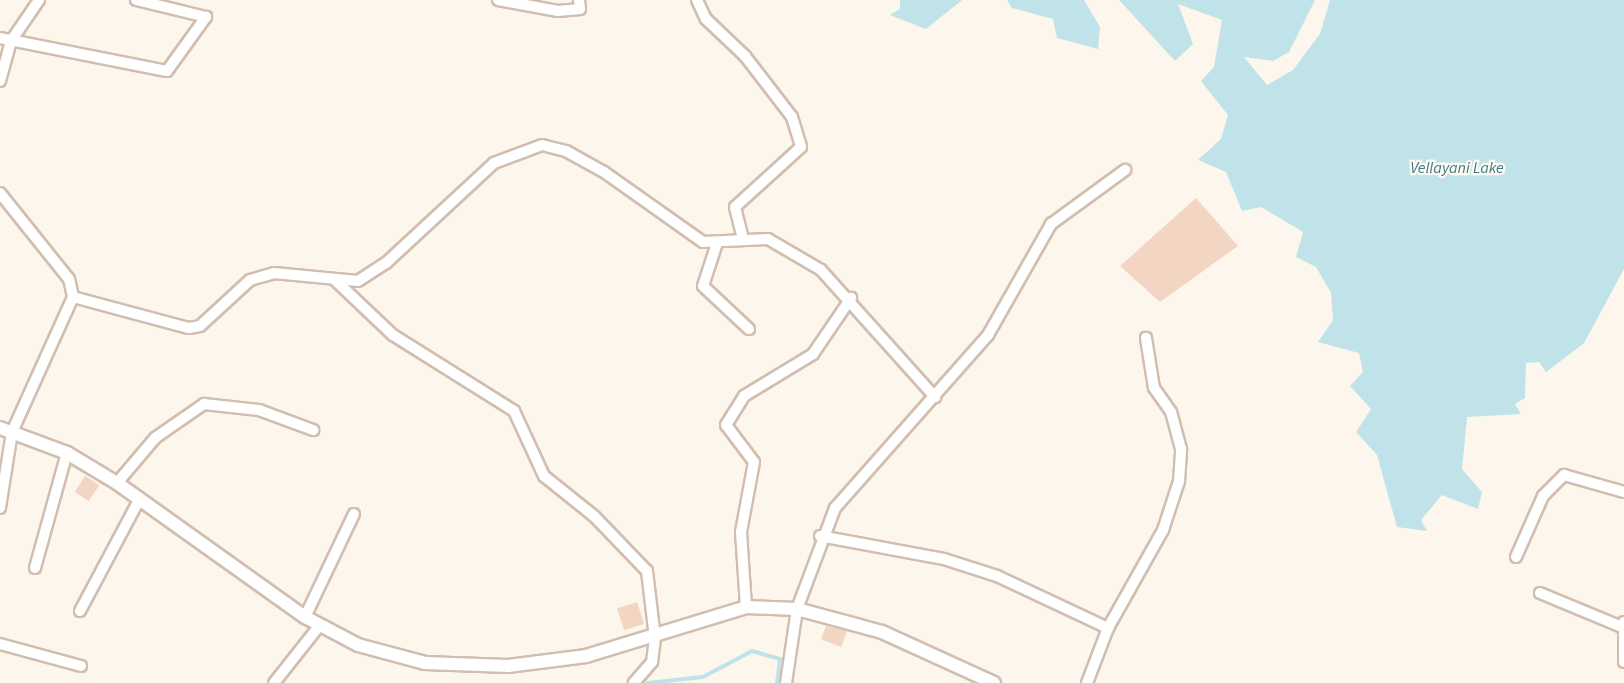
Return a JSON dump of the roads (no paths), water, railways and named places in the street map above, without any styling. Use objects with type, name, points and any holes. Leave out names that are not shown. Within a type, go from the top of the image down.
[{"type":"street","points":[[0,81],[5,40],[39,0]]},
{"type":"street","points":[[5,40],[167,71],[206,17],[136,0]]},
{"type":"street","points":[[498,0],[558,11],[580,9],[579,0]]},
{"type":"street","points":[[697,0],[706,19],[745,56],[792,117],[801,147],[735,207],[742,236]]},
{"type":"street","points":[[73,297],[189,328],[200,326],[250,280],[294,271],[335,280],[357,281],[372,274],[494,163],[542,145],[566,151],[643,198],[690,236],[717,243],[742,236],[787,248],[821,270],[850,298],[935,397]]},
{"type":"street","points":[[786,683],[797,609],[820,536],[859,478],[935,397],[988,335],[1038,239],[1125,170]]},
{"type":"street","points":[[0,193],[69,279],[73,297],[6,430],[0,508]]},
{"type":"street","points":[[717,243],[703,286],[749,329]]},
{"type":"street","points":[[335,280],[393,335],[514,411],[544,476],[594,516],[647,571],[655,638],[652,662],[634,683]]},
{"type":"street","points":[[746,608],[741,532],[753,462],[726,424],[744,396],[813,354],[850,298]]},
{"type":"street","points":[[1087,683],[1108,628],[1163,530],[1179,481],[1182,449],[1171,412],[1154,388],[1146,338]]},
{"type":"street","points":[[117,483],[154,438],[204,404],[259,410],[313,430]]},
{"type":"street","points":[[6,430],[67,453],[117,483],[305,617],[358,645],[424,663],[508,666],[586,656],[655,638],[746,608],[797,609],[882,632],[994,683]]},
{"type":"street","points":[[36,568],[67,453]]},
{"type":"street","points":[[1516,557],[1543,496],[1564,474],[1624,492]]},
{"type":"street","points":[[80,611],[139,500]]},
{"type":"street","points":[[305,617],[354,514]]},
{"type":"street","points":[[820,536],[944,559],[997,576],[1108,628]]},
{"type":"street","points":[[1540,593],[1623,624],[1624,663]]},
{"type":"street","points":[[274,683],[320,625]]},
{"type":"street","points":[[0,644],[81,666]]},
{"type":"water","points":[[900,0],[962,0],[926,29],[890,15],[900,9]]},
{"type":"water","points":[[1007,0],[1084,0],[1100,27],[1098,49],[1057,38],[1053,19],[1012,8]]},
{"type":"water","name":"Vellayani Lake","points":[[1119,0],[1315,0],[1289,52],[1273,61],[1244,57],[1267,85],[1293,70],[1320,34],[1330,0],[1624,0],[1624,269],[1584,343],[1546,372],[1539,362],[1526,363],[1525,398],[1515,404],[1521,414],[1467,417],[1462,469],[1482,492],[1478,509],[1442,495],[1421,520],[1427,531],[1397,527],[1377,455],[1356,432],[1371,409],[1350,386],[1363,372],[1359,353],[1318,342],[1333,320],[1331,293],[1316,267],[1296,257],[1303,232],[1261,207],[1242,211],[1226,172],[1198,160],[1221,139],[1228,115],[1201,81],[1214,67],[1222,20],[1178,4],[1193,44],[1175,61]]},
{"type":"waterway","points":[[648,683],[703,677],[752,651],[780,659],[777,683]]}]
